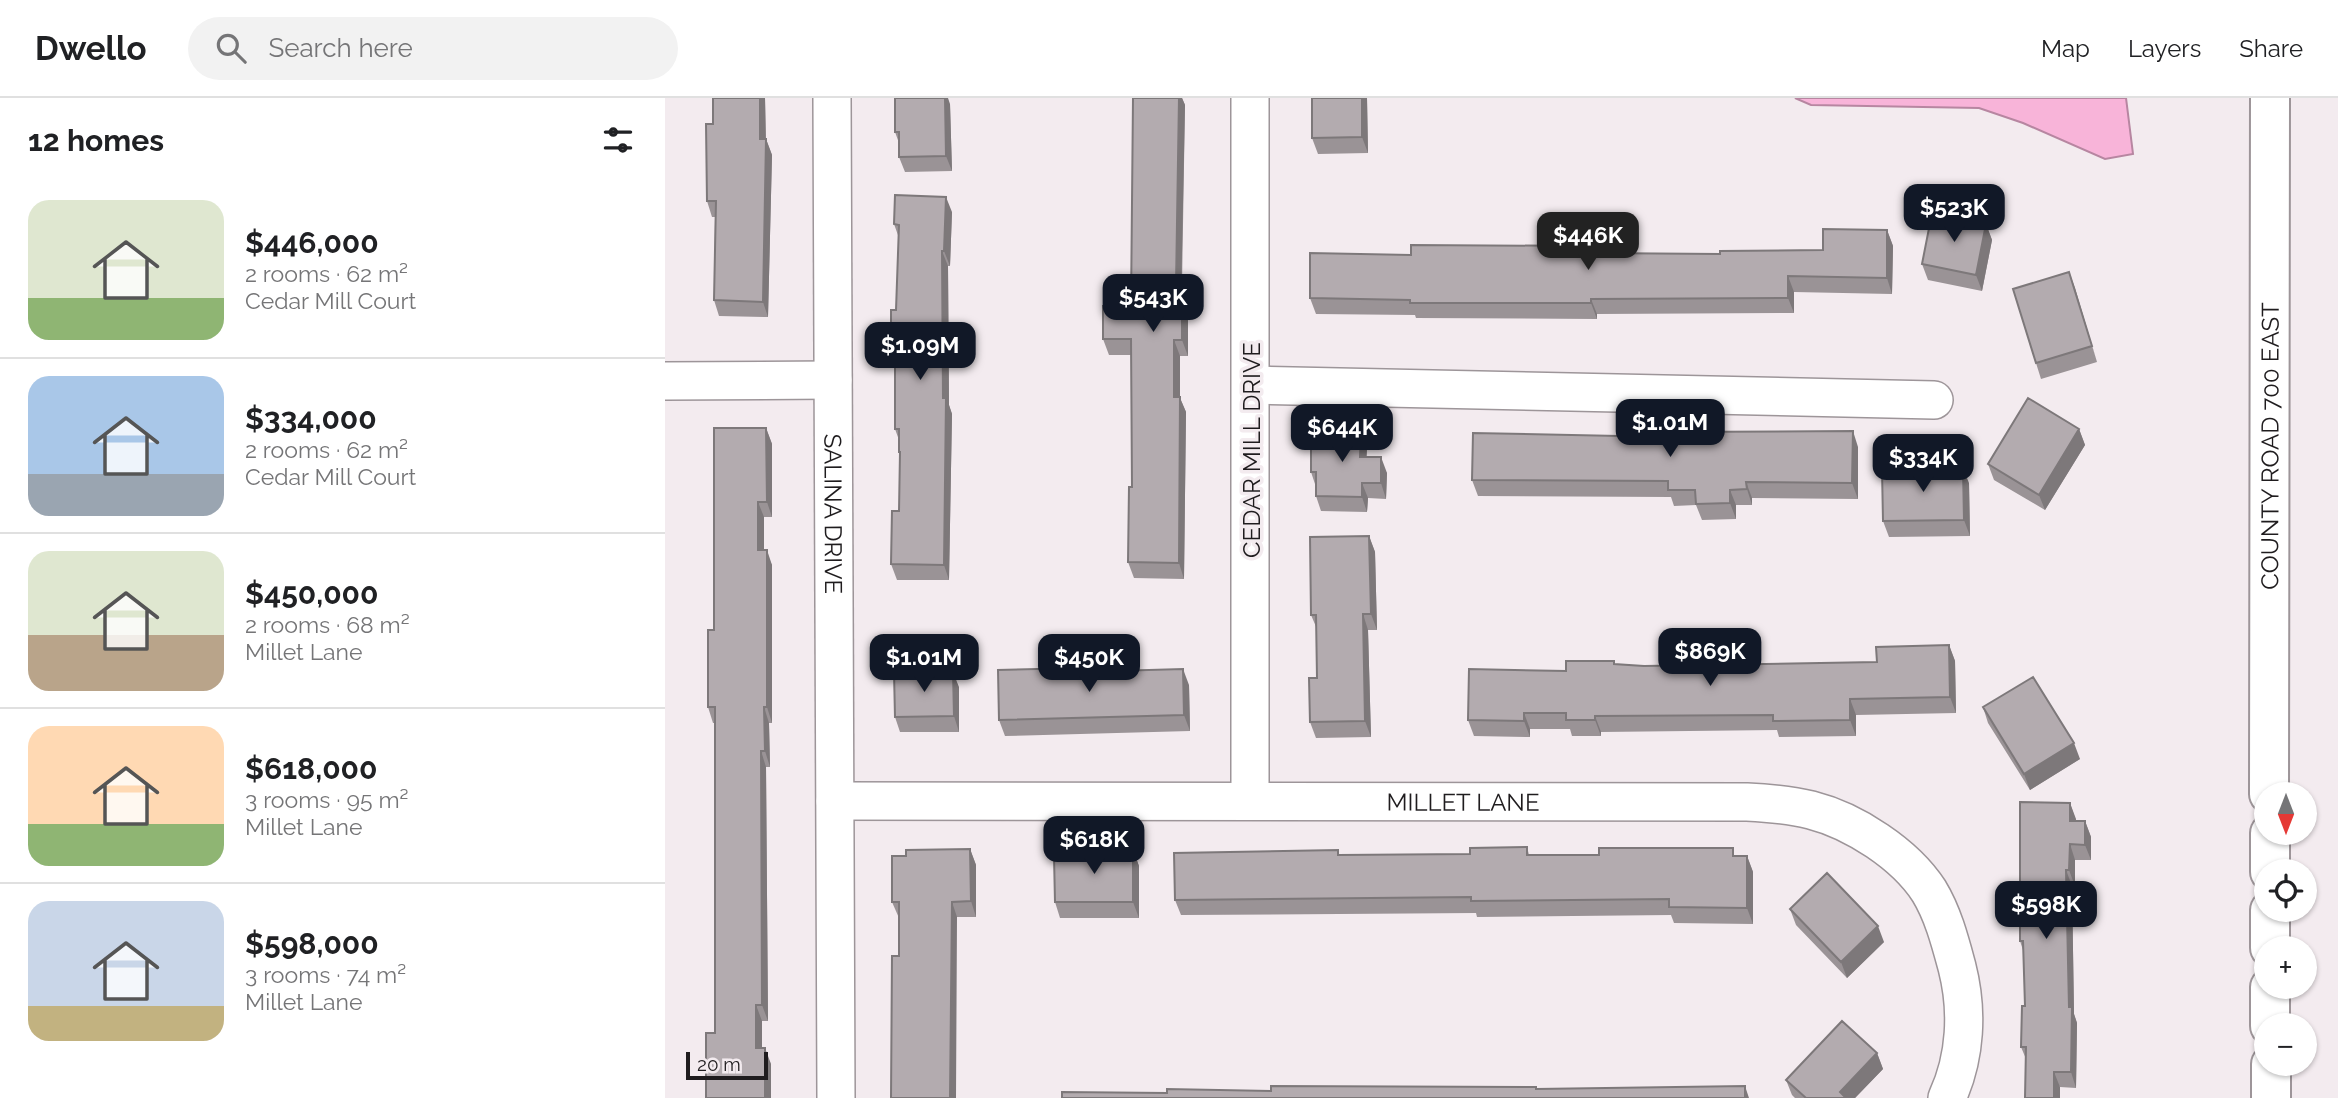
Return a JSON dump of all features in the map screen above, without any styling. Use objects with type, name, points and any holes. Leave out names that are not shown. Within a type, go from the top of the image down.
[{"type":"main road","name":"COUNTY ROAD 700 EAST","points":[[2269,782],[2270,98]]},
{"type":"main road","points":[[2271,1076],[2271,1098]]},
{"type":"street","name":"SALINA DRIVE","points":[[832,98],[836,1098]]},
{"type":"street","name":"CEDAR MILL DRIVE","points":[[1250,98],[1250,801]]},
{"type":"street","points":[[665,381],[833,380]]},
{"type":"street","points":[[1252,385],[1934,400]]},
{"type":"street","name":"MILLET LANE","points":[[835,801],[1747,802],[1812,810],[1850,826],[1885,846],[1928,891],[1944,921],[1961,985],[1964,1018],[1961,1054],[1947,1098]]},
{"type":"shaded area","points":[[1795,98],[2126,98],[2133,154],[2105,159],[2023,123],[1979,108],[1811,105]]},
{"type":"building","points":[[713,98],[760,98],[760,139],[766,139],[763,302],[714,300],[716,201],[707,201],[706,124],[713,124]]},
{"type":"building","points":[[895,98],[945,98],[946,156],[899,157],[899,132],[895,132]]},
{"type":"building","points":[[1133,98],[1179,98],[1176,286],[1182,286],[1182,340],[1174,340],[1174,397],[1180,397],[1179,563],[1128,562],[1129,487],[1132,487],[1131,339],[1103,339],[1103,306],[1131,306]]},
{"type":"building","points":[[1312,98],[1362,98],[1362,137],[1312,138]]},
{"type":"building","points":[[895,195],[946,197],[942,251],[943,398],[946,398],[944,565],[891,564],[892,511],[899,511],[900,452],[899,429],[895,429],[895,358],[891,358],[891,310],[896,310],[899,225],[894,224]]},
{"type":"building","points":[[1932,213],[1986,224],[1976,275],[1922,264]]},
{"type":"building","points":[[1823,229],[1887,230],[1887,278],[1788,276],[1788,298],[1591,299],[1591,303],[1410,303],[1410,300],[1310,298],[1310,253],[1411,255],[1411,245],[1592,246],[1592,253],[1720,254],[1720,251],[1823,250]]},
{"type":"building","points":[[2069,272],[2092,346],[2036,363],[2013,289]]},
{"type":"building","points":[[2028,398],[2079,429],[2039,495],[1988,464]]},
{"type":"building","points":[[714,428],[766,428],[767,502],[758,502],[758,550],[767,550],[767,707],[764,707],[765,751],[761,751],[762,1005],[756,1005],[756,1048],[765,1048],[765,1098],[706,1098],[706,1033],[715,1033],[715,707],[708,707],[708,630],[714,630]]},
{"type":"building","points":[[1311,431],[1361,432],[1360,457],[1381,457],[1381,483],[1362,483],[1362,497],[1316,496],[1316,472],[1311,472]]},
{"type":"building","points":[[1853,431],[1852,483],[1746,482],[1747,489],[1730,490],[1730,503],[1696,504],[1695,490],[1668,490],[1668,481],[1472,480],[1473,433],[1667,437],[1667,432]]},
{"type":"building","points":[[1963,468],[1964,520],[1883,521],[1882,469]]},
{"type":"building","points":[[1369,536],[1371,614],[1363,614],[1365,721],[1310,722],[1309,678],[1317,678],[1316,615],[1311,615],[1310,537]]},
{"type":"building","points":[[1949,645],[1950,697],[1850,699],[1850,720],[1773,721],[1773,715],[1595,716],[1595,720],[1566,720],[1566,713],[1524,713],[1524,721],[1468,720],[1469,669],[1566,671],[1566,661],[1614,661],[1614,664],[1644,666],[1877,662],[1876,647]]},
{"type":"building","points":[[1079,668],[1079,672],[1183,669],[1184,715],[999,720],[998,670]]},
{"type":"building","points":[[894,672],[953,672],[954,716],[895,717]]},
{"type":"building","points":[[2033,677],[2074,743],[2024,774],[1983,707]]},
{"type":"building","points":[[2020,802],[2070,803],[2070,821],[2085,821],[2085,845],[2070,844],[2069,870],[2066,870],[2069,1007],[2072,1007],[2071,1072],[2054,1072],[2054,1098],[2025,1098],[2026,1047],[2021,1047],[2022,1006],[2025,1006],[2023,941],[2020,941]]},
{"type":"building","points":[[1527,847],[1527,855],[1599,855],[1599,848],[1733,848],[1733,856],[1747,856],[1747,908],[1669,907],[1669,899],[1471,901],[1471,897],[1175,900],[1174,853],[1338,850],[1338,855],[1470,854],[1470,848]]},
{"type":"building","points":[[970,849],[971,901],[952,902],[950,1098],[891,1098],[892,956],[899,956],[899,902],[892,902],[892,856],[906,856],[906,850]]},
{"type":"building","points":[[1068,850],[1133,850],[1133,902],[1055,902],[1054,856],[1069,856]]},
{"type":"building","points":[[1827,873],[1878,926],[1841,962],[1790,909]]},
{"type":"building","points":[[1842,1021],[1877,1053],[1840,1092],[1844,1098],[1806,1098],[1786,1080]]},
{"type":"building","points":[[1271,1086],[1536,1089],[1745,1086],[1745,1098],[1062,1098],[1062,1092],[1167,1093],[1167,1089],[1271,1091]]}]
